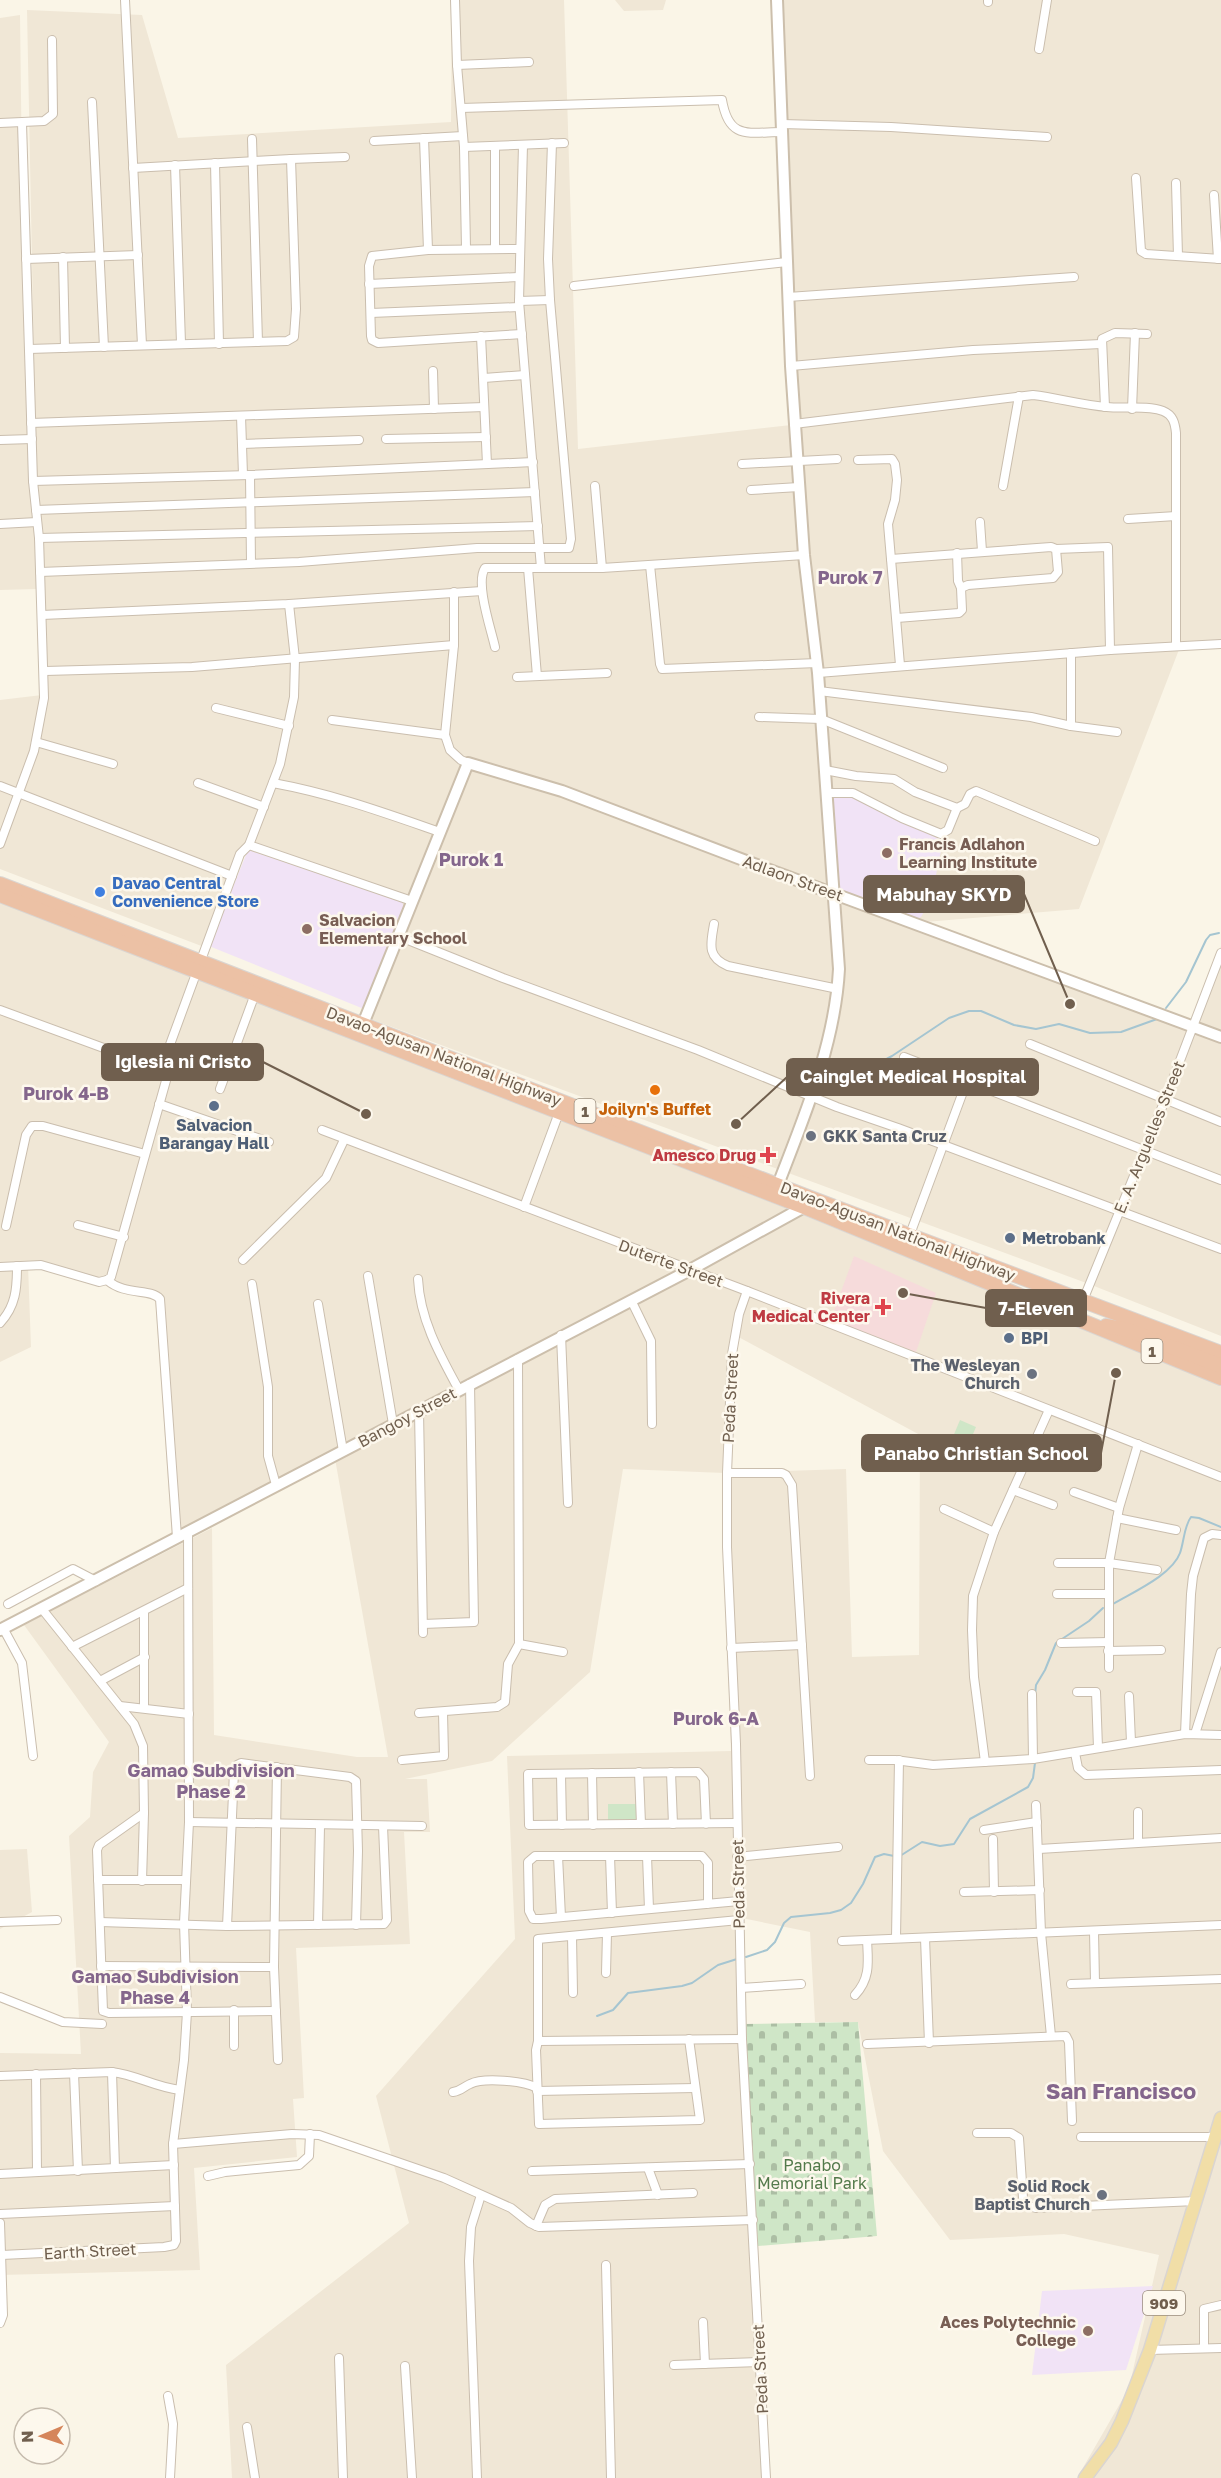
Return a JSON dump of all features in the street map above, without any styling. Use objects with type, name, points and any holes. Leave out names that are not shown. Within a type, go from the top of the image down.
[{"type":"highway","name":"Davao-Agusan National Highway","points":[[0,884],[101,929],[907,1242],[959,1254],[1221,1353]]},
{"type":"highway","name":"Davao-Agusan National Highway","points":[[0,896],[101,929]]},
{"type":"highway","name":"Davao-Agusan National Highway","points":[[199,967],[255,994],[282,999]]},
{"type":"highway","name":"Davao-Agusan National Highway","points":[[907,1242],[953,1269],[1221,1378]]},
{"type":"highway","points":[[953,1269],[959,1254]]},
{"type":"highway","name":"Davao-Agusan National Highway","points":[[1087,1302],[1128,1330]]},
{"type":"highway","name":"Davao-Agusan National Highway","points":[[1079,1321],[1128,1330],[1221,1366]]},
{"type":"main road","name":"909","points":[[1085,2478],[1111,2443],[1150,2350],[1221,2118]]},
{"type":"street","points":[[125,0],[142,345]]},
{"type":"street","points":[[455,0],[457,65],[464,147],[466,248]]},
{"type":"street","points":[[776,1190],[812,1096],[828,1042],[838,989],[834,894],[818,668],[804,555],[790,366],[777,0]]},
{"type":"street","points":[[1039,49],[1047,0]]},
{"type":"street","points":[[0,123],[44,121],[52,114],[52,40]]},
{"type":"street","points":[[457,65],[529,62]]},
{"type":"street","points":[[461,108],[722,100],[728,123],[736,130],[747,132],[782,128],[891,127],[1047,137]]},
{"type":"street","points":[[92,102],[104,347]]},
{"type":"street","points":[[0,844],[36,742],[44,698],[45,671],[39,538],[33,481],[22,123]]},
{"type":"street","points":[[374,141],[463,136]]},
{"type":"street","points":[[424,138],[428,250]]},
{"type":"street","points":[[252,139],[258,342]]},
{"type":"street","points":[[464,147],[564,142]]},
{"type":"street","points":[[40,572],[251,563],[477,548],[566,549],[571,545],[548,259],[552,143]]},
{"type":"street","points":[[523,145],[519,304],[541,568]]},
{"type":"street","points":[[495,146],[495,248]]},
{"type":"street","points":[[133,168],[345,157]]},
{"type":"street","points":[[28,349],[291,340],[296,333],[291,159]]},
{"type":"street","points":[[214,163],[219,344]]},
{"type":"street","points":[[175,165],[181,344]]},
{"type":"street","points":[[1137,178],[1141,251],[1146,254],[1219,259],[1214,195]]},
{"type":"street","points":[[1176,183],[1178,256]]},
{"type":"street","points":[[519,249],[466,248],[372,256],[369,262],[369,284],[371,336],[372,340],[378,343],[522,334]]},
{"type":"street","points":[[26,259],[138,255]]},
{"type":"street","points":[[63,257],[65,348]]},
{"type":"street","points":[[574,286],[787,262]]},
{"type":"street","points":[[369,284],[518,277]]},
{"type":"street","points":[[788,297],[1074,277]]},
{"type":"street","points":[[371,313],[550,300]]},
{"type":"street","points":[[1132,409],[1135,333]]},
{"type":"street","points":[[1105,407],[1101,344],[1104,336],[1147,334]]},
{"type":"street","points":[[482,336],[487,464]]},
{"type":"street","points":[[790,366],[973,350],[1101,344]]},
{"type":"street","points":[[433,371],[434,409]]},
{"type":"street","points":[[484,378],[525,375]]},
{"type":"street","points":[[794,424],[1018,396],[1063,398],[1105,407],[1162,410],[1170,415],[1175,423],[1176,646]]},
{"type":"street","points":[[1003,486],[1018,396]]},
{"type":"street","points":[[32,423],[484,407]]},
{"type":"street","points":[[241,416],[242,444],[250,503],[251,563]]},
{"type":"street","points":[[386,439],[486,437]]},
{"type":"street","points":[[0,440],[32,439]]},
{"type":"street","points":[[242,444],[359,440]]},
{"type":"street","points":[[742,464],[837,459]]},
{"type":"street","points":[[858,460],[891,459],[895,464],[897,490],[888,524],[900,665]]},
{"type":"street","points":[[33,481],[247,475],[532,462]]},
{"type":"street","points":[[595,486],[602,568]]},
{"type":"street","points":[[751,490],[799,488]]},
{"type":"street","points":[[36,510],[535,492]]},
{"type":"street","points":[[1128,519],[1176,516]]},
{"type":"street","points":[[0,524],[37,522]]},
{"type":"street","points":[[980,522],[982,551]]},
{"type":"street","points":[[39,538],[538,526]]},
{"type":"street","points":[[891,559],[1051,547],[1056,549],[1108,547],[1110,650]]},
{"type":"street","points":[[961,588],[968,585],[1056,577],[1058,572],[1056,549]]},
{"type":"street","points":[[897,618],[959,613],[962,610],[957,553]]},
{"type":"street","points":[[495,647],[482,591],[482,575],[485,568],[602,568],[804,555]]},
{"type":"street","points":[[650,565],[662,669],[900,665],[1221,644]]},
{"type":"street","points":[[528,567],[537,676]]},
{"type":"street","points":[[42,615],[289,604],[482,591]]},
{"type":"street","points":[[332,720],[445,735],[454,645],[454,592]]},
{"type":"street","points":[[161,1069],[240,854],[249,845],[280,764],[295,685],[295,659],[289,604]]},
{"type":"street","points":[[45,671],[192,667],[454,645]]},
{"type":"street","points":[[1071,653],[1071,726]]},
{"type":"street","points":[[517,678],[607,673]]},
{"type":"street","points":[[819,691],[1031,717],[1071,726],[1117,732]]},
{"type":"street","points":[[216,708],[289,726]]},
{"type":"street","points":[[759,717],[821,719],[943,768]]},
{"type":"street","name":"Adlaon Street","points":[[445,735],[450,750],[468,763],[562,791],[1221,1037]]},
{"type":"street","points":[[36,742],[112,764]]},
{"type":"street","points":[[361,1030],[468,763]]},
{"type":"street","points":[[825,770],[856,776],[894,779],[915,792],[957,808]]},
{"type":"street","points":[[198,783],[264,807]]},
{"type":"street","points":[[273,783],[328,794],[440,832]]},
{"type":"street","points":[[0,786],[232,876]]},
{"type":"street","points":[[827,793],[853,793],[902,818],[941,834],[948,830],[957,808],[965,804],[970,794],[976,791],[1095,841]]},
{"type":"street","points":[[249,845],[412,901]]},
{"type":"street","points":[[714,924],[711,944],[713,955],[719,963],[838,989]]},
{"type":"street","points":[[398,936],[503,978],[698,1050],[812,1096],[1221,1249]]},
{"type":"street","name":"E. A. Arguelles Street","points":[[1079,1321],[1119,1210],[1165,1100],[1221,952]]},
{"type":"street","points":[[220,1089],[255,994]]},
{"type":"street","points":[[0,1010],[161,1069],[167,1077],[114,1271],[107,1280]]},
{"type":"street","points":[[1030,1044],[1221,1122]]},
{"type":"street","points":[[904,1057],[1221,1180]]},
{"type":"street","points":[[907,1242],[967,1080]]},
{"type":"street","points":[[159,1104],[269,1142]]},
{"type":"street","points":[[524,1207],[561,1107]]},
{"type":"street","points":[[6,1226],[26,1135],[32,1126],[43,1126],[145,1154]]},
{"type":"street","name":"Duterte Street","points":[[321,1130],[747,1291],[1221,1477]]},
{"type":"street","points":[[243,1260],[326,1178],[344,1140]]},
{"type":"street","name":"Bangoy Street","points":[[1,1629],[561,1335],[690,1270],[806,1202]]},
{"type":"street","points":[[78,1225],[124,1237]]},
{"type":"street","points":[[0,1267],[41,1264],[93,1281],[107,1280],[120,1290],[153,1294],[160,1299],[188,1588],[189,1714],[189,1822],[184,1923],[187,2012],[174,2144],[175,2206],[0,2214]]},
{"type":"street","points":[[0,1323],[13,1305],[16,1295],[17,1266]]},
{"type":"street","points":[[368,1276],[393,1424]]},
{"type":"street","points":[[417,1279],[423,1314],[459,1389]]},
{"type":"street","points":[[252,1284],[268,1387],[268,1456],[276,1485]]},
{"type":"street","name":"Peda Street","points":[[747,1291],[737,1323],[732,1354],[727,1473],[742,2039],[766,2478]]},
{"type":"street","points":[[631,1300],[651,1341],[652,1424]]},
{"type":"street","points":[[318,1305],[343,1451]]},
{"type":"street","points":[[561,1335],[568,1503]]},
{"type":"street","points":[[419,1713],[487,1708],[504,1704],[506,1698],[507,1664],[519,1644],[518,1359]]},
{"type":"street","points":[[419,1411],[423,1629],[474,1622],[470,1384]]},
{"type":"street","points":[[985,1762],[974,1677],[971,1612],[978,1577],[994,1532],[1049,1410]]},
{"type":"street","points":[[1109,1668],[1107,1594],[1109,1563],[1119,1508],[1138,1444]]},
{"type":"street","points":[[727,1473],[782,1473],[790,1480],[793,1496],[810,1776]]},
{"type":"street","points":[[1013,1490],[1053,1505]]},
{"type":"street","points":[[1074,1492],[1119,1508]]},
{"type":"street","points":[[944,1509],[994,1532]]},
{"type":"street","points":[[1117,1518],[1176,1530]]},
{"type":"street","points":[[1185,1734],[1193,1576],[1204,1538],[1212,1534],[1221,1535]]},
{"type":"street","points":[[1058,1563],[1109,1563],[1157,1570]]},
{"type":"street","points":[[8,1604],[73,1569],[96,1581]]},
{"type":"street","points":[[72,1647],[188,1588]]},
{"type":"street","points":[[1057,1593],[1107,1594]]},
{"type":"street","points":[[42,1609],[134,1724],[143,1746],[142,1881]]},
{"type":"street","points":[[144,1612],[144,1707]]},
{"type":"street","points":[[1,1629],[22,1663],[33,1756]]},
{"type":"street","points":[[1061,1643],[1109,1642]]},
{"type":"street","points":[[519,1644],[563,1652]]},
{"type":"street","points":[[731,1648],[802,1645]]},
{"type":"street","points":[[1108,1652],[1161,1650]]},
{"type":"street","points":[[1195,1734],[1221,1652]]},
{"type":"street","points":[[100,1682],[145,1657]]},
{"type":"street","points":[[1077,1692],[1096,1692],[1098,1748]]},
{"type":"street","points":[[1032,1694],[1033,1759]]},
{"type":"street","points":[[1130,1696],[1131,1742]]},
{"type":"street","points":[[120,1706],[189,1714]]},
{"type":"street","points":[[402,1760],[444,1756],[443,1712]]},
{"type":"street","points":[[870,1760],[899,1760],[933,1765],[1033,1759],[1185,1734],[1221,1735]]},
{"type":"street","points":[[1075,1753],[1078,1768],[1086,1775],[1221,1770]]},
{"type":"street","points":[[897,1938],[899,1760]]},
{"type":"street","points":[[227,1926],[234,1772],[237,1765],[241,1763],[353,1778],[357,1785],[358,1826],[356,1925]]},
{"type":"street","points":[[277,1767],[274,1967],[278,2060]]},
{"type":"street","points":[[639,1772],[641,1824]]},
{"type":"street","points":[[671,1772],[673,1824]]},
{"type":"street","points":[[706,1824],[703,1776],[698,1772],[528,1774],[529,1825],[706,1824],[737,1823]]},
{"type":"street","points":[[592,1773],[593,1825]]},
{"type":"street","points":[[561,1774],[562,1825]]},
{"type":"street","points":[[1036,1805],[1041,1933],[1052,2036]]},
{"type":"street","points":[[1138,1812],[1138,1842]]},
{"type":"street","points":[[144,1813],[99,1845],[96,1857],[102,2008],[105,2012],[276,2011]]},
{"type":"street","points":[[189,1822],[422,1826]]},
{"type":"street","points":[[984,1830],[1037,1822]]},
{"type":"street","points":[[318,1924],[320,1826]]},
{"type":"street","points":[[100,1922],[227,1926],[381,1925],[386,1923],[383,1826]]},
{"type":"street","points":[[1039,1849],[1221,1838]]},
{"type":"street","points":[[993,1839],[994,1892]]},
{"type":"street","points":[[737,1857],[838,1846]]},
{"type":"street","points":[[708,1904],[708,1863],[705,1857],[535,1856],[528,1862],[529,1911],[536,1920],[561,1917],[612,1913],[650,1909],[708,1904],[738,1901]]},
{"type":"street","points":[[558,1856],[561,1917]]},
{"type":"street","points":[[610,1856],[612,1913]]},
{"type":"street","points":[[647,1856],[650,1909]]},
{"type":"street","points":[[98,1880],[186,1880]]},
{"type":"street","points":[[964,1892],[1040,1890]]},
{"type":"street","points":[[0,1922],[57,1920]]},
{"type":"street","points":[[689,2039],[700,2120],[539,2124],[536,2050],[538,2041],[538,1940],[739,1920]]},
{"type":"street","points":[[842,1941],[1221,1925]]},
{"type":"street","points":[[1094,1931],[1095,1983]]},
{"type":"street","points":[[606,1973],[607,1933]]},
{"type":"street","points":[[572,1936],[573,1993]]},
{"type":"street","points":[[925,1938],[929,2043]]},
{"type":"street","points":[[855,1995],[863,1986],[868,1974],[867,1940]]},
{"type":"street","points":[[101,1966],[274,1967]]},
{"type":"street","points":[[1071,1984],[1221,1979]]},
{"type":"street","points":[[741,1988],[801,1984]]},
{"type":"street","points":[[0,1997],[63,2022],[102,2024]]},
{"type":"street","points":[[234,2010],[234,2046]]},
{"type":"street","points":[[867,2044],[1066,2036],[1070,2042],[1072,2121]]},
{"type":"street","points":[[538,2041],[742,2039]]},
{"type":"street","points":[[0,2076],[112,2072],[127,2074],[155,2086],[180,2090]]},
{"type":"street","points":[[112,2072],[115,2168]]},
{"type":"street","points":[[74,2073],[78,2170]]},
{"type":"street","points":[[36,2074],[37,2172]]},
{"type":"street","points":[[453,2092],[462,2090],[471,2083],[499,2081],[520,2081],[537,2090],[695,2088]]},
{"type":"street","points":[[977,2133],[1011,2133],[1019,2138],[1022,2143],[1023,2198],[1028,2206],[1036,2208],[1196,2201]]},
{"type":"street","points":[[174,2144],[309,2134],[327,2136],[430,2172],[511,2208],[536,2226],[753,2220]]},
{"type":"street","points":[[208,2176],[225,2172],[298,2165],[309,2156],[309,2134]]},
{"type":"street","points":[[1081,2138],[1215,2137]]},
{"type":"street","points":[[532,2171],[750,2164]]},
{"type":"street","points":[[0,2174],[174,2165]]},
{"type":"street","points":[[648,2168],[658,2195]]},
{"type":"street","points":[[536,2226],[542,2210],[552,2200],[693,2193]]},
{"type":"street","points":[[477,2478],[469,2261],[471,2227],[481,2195]]},
{"type":"street","name":"Earth Street","points":[[2,2255],[174,2245],[176,2241],[175,2206]]},
{"type":"street","points":[[0,2223],[3,2315],[0,2323]]},
{"type":"street","points":[[606,2265],[611,2478]]},
{"type":"street","points":[[1204,2349],[1204,2309],[1207,2306],[1221,2305]]},
{"type":"street","points":[[703,2322],[705,2364]]},
{"type":"street","points":[[1150,2350],[1221,2348]]},
{"type":"street","points":[[339,2358],[343,2478]]},
{"type":"street","points":[[674,2365],[759,2362]]},
{"type":"street","points":[[405,2366],[412,2478]]},
{"type":"street","points":[[168,2396],[173,2424],[170,2478]]},
{"type":"street","points":[[247,2427],[255,2478]]},
{"type":"shaded area","points":[[452,0],[564,0],[578,449],[791,425],[778,0],[1221,0],[1221,645],[1180,647],[1079,909],[913,923],[1192,1029],[1221,946],[1221,1336],[1089,1284],[368,1018],[399,938],[248,850],[231,880],[204,947],[0,869],[0,700],[42,695],[27,10],[142,15],[178,138],[451,122]]},
{"type":"shaded area","points":[[615,0],[666,0],[663,10],[624,11]]},
{"type":"shaded area","points":[[20,15],[22,176],[37,589],[0,590],[0,18]]},
{"type":"shaded area","name":"Francis Adlahon Learning Institute","points":[[846,793],[943,841],[931,899],[921,917],[914,920],[843,893],[836,888],[829,794]]},
{"type":"shaded area","name":"Salvacion Elementary School","points":[[248,850],[402,901],[405,913],[364,1009],[209,946]]},
{"type":"shaded area","points":[[0,901],[795,1212],[1221,1384],[1221,2478],[1077,2478],[1129,2388],[1159,2255],[1064,2234],[950,2240],[883,2151],[858,2022],[815,2022],[810,1932],[737,1917],[763,2478],[232,2478],[226,2365],[409,2223],[376,2096],[515,1939],[507,1756],[731,1751],[722,1504],[725,1473],[623,1469],[590,1672],[492,1761],[405,1779],[427,1779],[430,1832],[404,1832],[410,1944],[296,1948],[304,2098],[293,2099],[297,2157],[194,2168],[200,2270],[0,2275],[0,2053],[81,2054],[69,1836],[90,1817],[93,1772],[109,1742],[24,1625],[212,1528],[214,1735],[357,1757],[388,1757],[334,1453],[172,1538],[155,1296],[108,1279],[28,1265],[31,1347],[0,1362]],"holes":[[[731,1333],[920,1435],[919,1655],[852,1657],[846,1469],[726,1473]]]},
{"type":"shaded area","name":"Rivera Medical Center","points":[[854,1256],[936,1293],[916,1352],[830,1322]]},
{"type":"shaded area","points":[[27,1849],[32,1912],[0,1929],[0,1850]]},
{"type":"shaded area","name":"Aces Polytechnic College","points":[[1153,2286],[1126,2370],[1032,2375],[1042,2291]]},
{"type":"green space","points":[[960,1420],[976,1427],[963,1458],[947,1451]]},
{"type":"green space","points":[[608,1804],[636,1804],[636,1819],[608,1820]]},
{"type":"green space","name":"Panabo Memorial Park","points":[[858,2022],[877,2236],[758,2246],[744,2024]]},
{"type":"waterway","points":[[1166,1008],[1186,982],[1206,940],[1210,935],[1219,933]]},
{"type":"waterway","points":[[819,1087],[835,1087],[892,1056],[949,1018],[969,1011],[981,1011],[1014,1025],[1036,1029],[1059,1024],[1090,1033],[1121,1032],[1157,1019]]},
{"type":"waterway","points":[[792,1079],[805,1078],[811,1083]]},
{"type":"waterway","points":[[1113,1604],[1169,1569],[1180,1553],[1191,1517],[1221,1527]]},
{"type":"waterway","points":[[1035,1695],[1036,1685],[1056,1643],[1089,1621],[1103,1608]]},
{"type":"waterway","points":[[900,1856],[922,1842],[940,1846],[954,1844],[970,1819],[1028,1787],[1033,1778],[1035,1763]]},
{"type":"waterway","points":[[746,1957],[767,1950],[775,1942],[784,1923],[791,1917],[841,1910],[851,1903],[863,1884],[875,1857],[884,1854],[894,1856]]},
{"type":"waterway","points":[[597,2016],[613,2010],[628,1993],[692,1983],[718,1965],[737,1959]]},
{"type":"place","name":"Francis Adlahon Learning Institute","points":[[887,853]]},
{"type":"place","name":"Davao Central Convenience Store","points":[[100,892]]},
{"type":"place","name":"Salvacion Elementary School","points":[[307,929]]},
{"type":"place","name":"Mabuhay SKYD","points":[[1070,1004]]},
{"type":"place","name":"Joilyn's Buffet","points":[[655,1090]]},
{"type":"place","name":"Salvacion Barangay Hall","points":[[214,1106]]},
{"type":"place","name":"Iglesia ni Cristo","points":[[366,1114]]},
{"type":"place","name":"Cainglet Medical Hospital","points":[[736,1124]]},
{"type":"place","name":"GKK Santa Cruz","points":[[811,1136]]},
{"type":"place","name":"Amesco Drug","points":[[768,1155]]},
{"type":"place","name":"Metrobank","points":[[1010,1238]]},
{"type":"place","name":"7-Eleven","points":[[903,1293]]},
{"type":"place","name":"Rivera Medical Center","points":[[883,1307]]},
{"type":"place","name":"BPI","points":[[1009,1338]]},
{"type":"place","name":"Panabo Christian School","points":[[1116,1373]]},
{"type":"place","name":"The Wesleyan Church","points":[[1032,1374]]},
{"type":"place","name":"Solid Rock Baptist Church","points":[[1102,2195]]},
{"type":"place","name":"Aces Polytechnic College","points":[[1088,2331]]},
{"type":"district","name":"Purok 7","points":[[850,577]]},
{"type":"district","name":"Purok 1","points":[[471,859]]},
{"type":"district","name":"Purok 4-B","points":[[66,1093]]},
{"type":"district","name":"Purok 6-A","points":[[716,1718]]},
{"type":"district","name":"Gamao Subdivision Phase 2","points":[[211,1780]]},
{"type":"district","name":"Gamao Subdivision Phase 4","points":[[155,1986]]},
{"type":"district","name":"San Francisco","points":[[1121,2090]]}]
